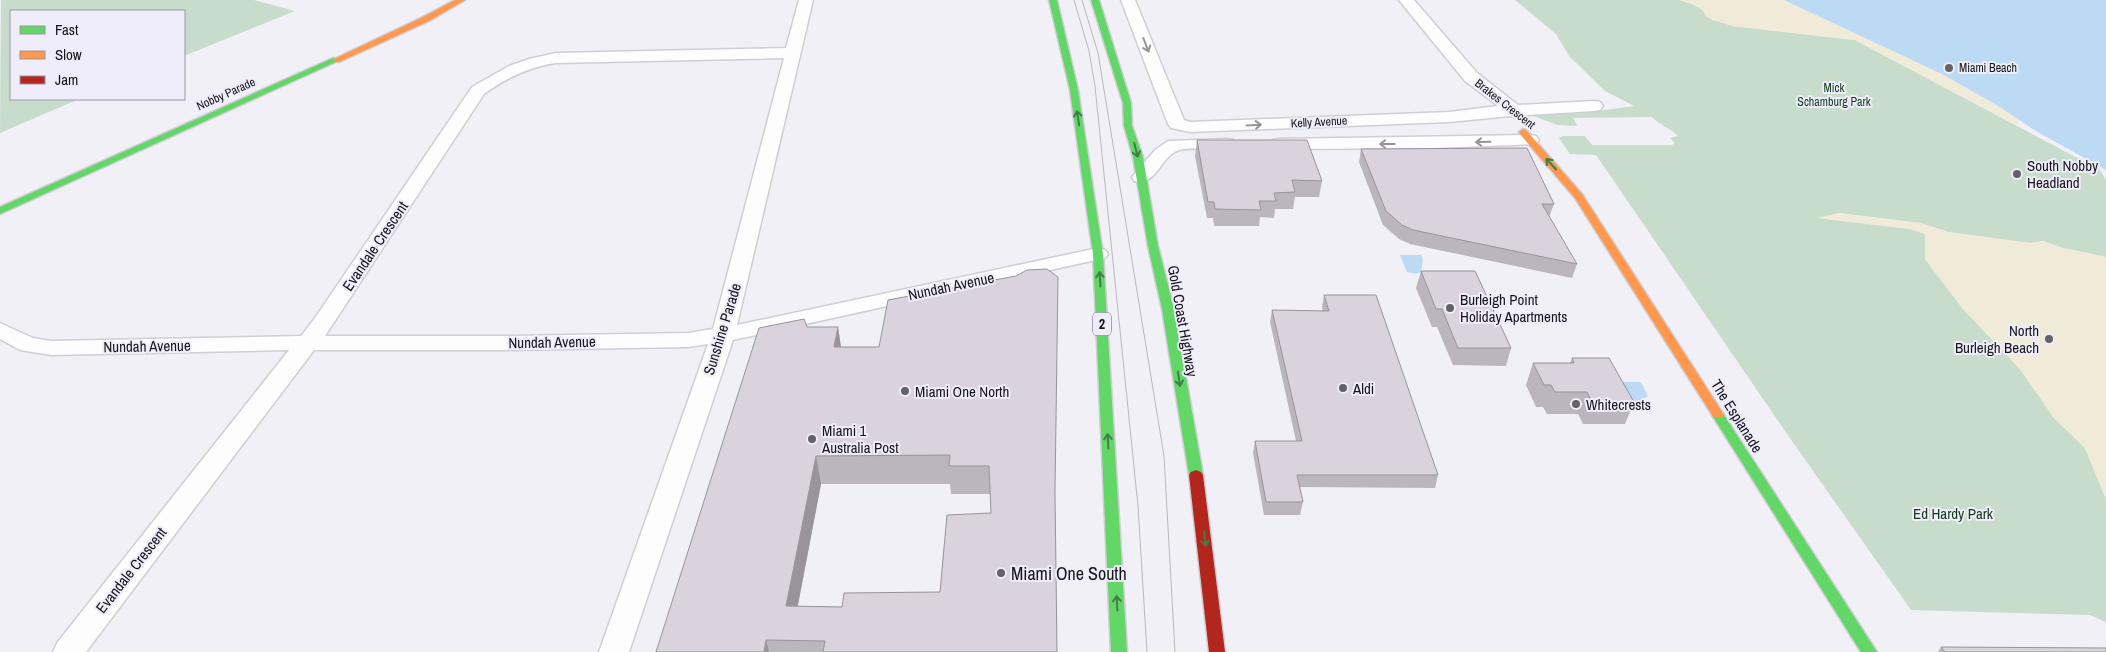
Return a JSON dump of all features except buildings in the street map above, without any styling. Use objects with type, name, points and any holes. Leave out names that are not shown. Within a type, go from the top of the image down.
[{"type":"main road","name":"Nobby Parade","points":[[0,210],[426,19],[461,0]]},
{"type":"main road","name":"2","points":[[1053,0],[1074,90],[1098,254],[1119,652]]},
{"type":"main road","name":"Gold Coast Highway","points":[[1095,0],[1127,103],[1128,126],[1134,142],[1153,246],[1168,308],[1199,493],[1217,652]]},
{"type":"main road","name":"The Esplanade","points":[[1534,135],[1579,196],[1869,652]]},
{"type":"main road","name":"The Esplanade","points":[[1570,168],[1579,196]]},
{"type":"street","name":"Sunshine Parade","points":[[614,652],[723,335],[806,0]]},
{"type":"street","name":"Kelly Avenue","points":[[1128,0],[1177,124],[1193,127],[1449,117],[1507,111],[1594,106]]},
{"type":"street","name":"Brakes Crescent","points":[[1406,0],[1471,77],[1478,93],[1507,111],[1534,135]]},
{"type":"street","name":"Evandale Crescent","points":[[68,652],[323,323],[478,91],[491,81],[524,65],[556,58],[793,53]]},
{"type":"street","name":"Kelly Avenue","points":[[1141,177],[1162,154],[1174,145],[1435,143],[1534,135]]},
{"type":"street","name":"Nundah Avenue","points":[[0,330],[28,345],[51,348],[307,343],[520,343],[688,340],[723,335],[1098,254]]},
{"type":"green space","points":[[1,0],[254,0],[295,11],[185,56],[185,10],[10,10],[10,100],[77,100],[0,133]]},
{"type":"green space","points":[[1515,0],[1679,0],[1703,10],[1706,16],[1713,20],[1733,26],[1855,40],[2100,170],[2106,180],[2106,257],[2063,248],[2043,241],[2030,243],[1948,232],[1920,223],[1839,213],[1819,218],[1910,229],[1925,234],[1925,259],[1963,309],[2020,369],[2054,418],[2085,448],[2106,499],[2106,622],[2090,615],[1911,610],[1787,434],[1596,155],[1570,154],[1559,138],[1563,136],[1585,136],[1592,145],[1672,145],[1675,143],[1670,138],[1678,136],[1652,117],[1573,118],[1576,126],[1558,125],[1533,116],[1634,106],[1605,91],[1569,56],[1556,34]]},
{"type":"sand","name":"Miami Beach","points":[[1679,0],[1903,0],[2031,102],[2017,125],[1855,40],[1733,26],[1713,20],[1706,16],[1703,10]]},
{"type":"sand","name":"North Burleigh Beach","points":[[1839,213],[1921,223],[1948,232],[2030,243],[2043,241],[2063,248],[2106,257],[2106,499],[2085,448],[2054,418],[2020,369],[1963,309],[1925,259],[1925,234],[1910,229],[1817,218]]},
{"type":"water","points":[[1784,0],[2106,0],[2106,170],[2036,131],[2000,107],[1942,74]]},
{"type":"water","points":[[1400,255],[1421,255],[1423,259],[1421,272],[1416,274],[1407,272]]},
{"type":"water","points":[[1620,382],[1641,382],[1648,396],[1636,403],[1631,403]]},
{"type":"tram line","points":[[1074,0],[1089,51],[1095,86],[1138,506],[1147,652]]},
{"type":"tram line","points":[[1082,0],[1098,53],[1164,456],[1175,652]]},
{"type":"traffic: fast","points":[[1053,0],[1074,90],[1098,254],[1119,652]]},
{"type":"traffic: fast","points":[[1095,0],[1127,103],[1128,126],[1138,157],[1153,246],[1168,309],[1196,475]]},
{"type":"traffic: fast","points":[[0,211],[336,60]]},
{"type":"traffic: fast","points":[[1718,415],[1869,652]]},
{"type":"traffic: slow","points":[[336,60],[426,19],[461,0]]},
{"type":"traffic: slow","points":[[1523,132],[1579,196],[1718,415]]},
{"type":"traffic: jam","points":[[1196,475],[1217,652]]},
{"type":"place","name":"Miami Beach","points":[[1949,68]]},
{"type":"place","name":"South Nobby Headland","points":[[2017,174]]},
{"type":"place","name":"Burleigh Point Holiday Apartments","points":[[1450,308]]},
{"type":"place","name":"North Burleigh Beach","points":[[2049,339]]},
{"type":"place","name":"Aldi","points":[[1343,388]]},
{"type":"place","name":"Miami One North","points":[[905,391]]},
{"type":"place","name":"Whitecrests","points":[[1576,404]]},
{"type":"place","name":"Miami 1 Australia Post","points":[[812,439]]},
{"type":"place","name":"Miami One South","points":[[1001,573]]},
{"type":"park label","name":"Mick Schamburg Park","points":[[1834,95]]},
{"type":"park label","name":"Ed Hardy Park","points":[[1953,513]]}]
